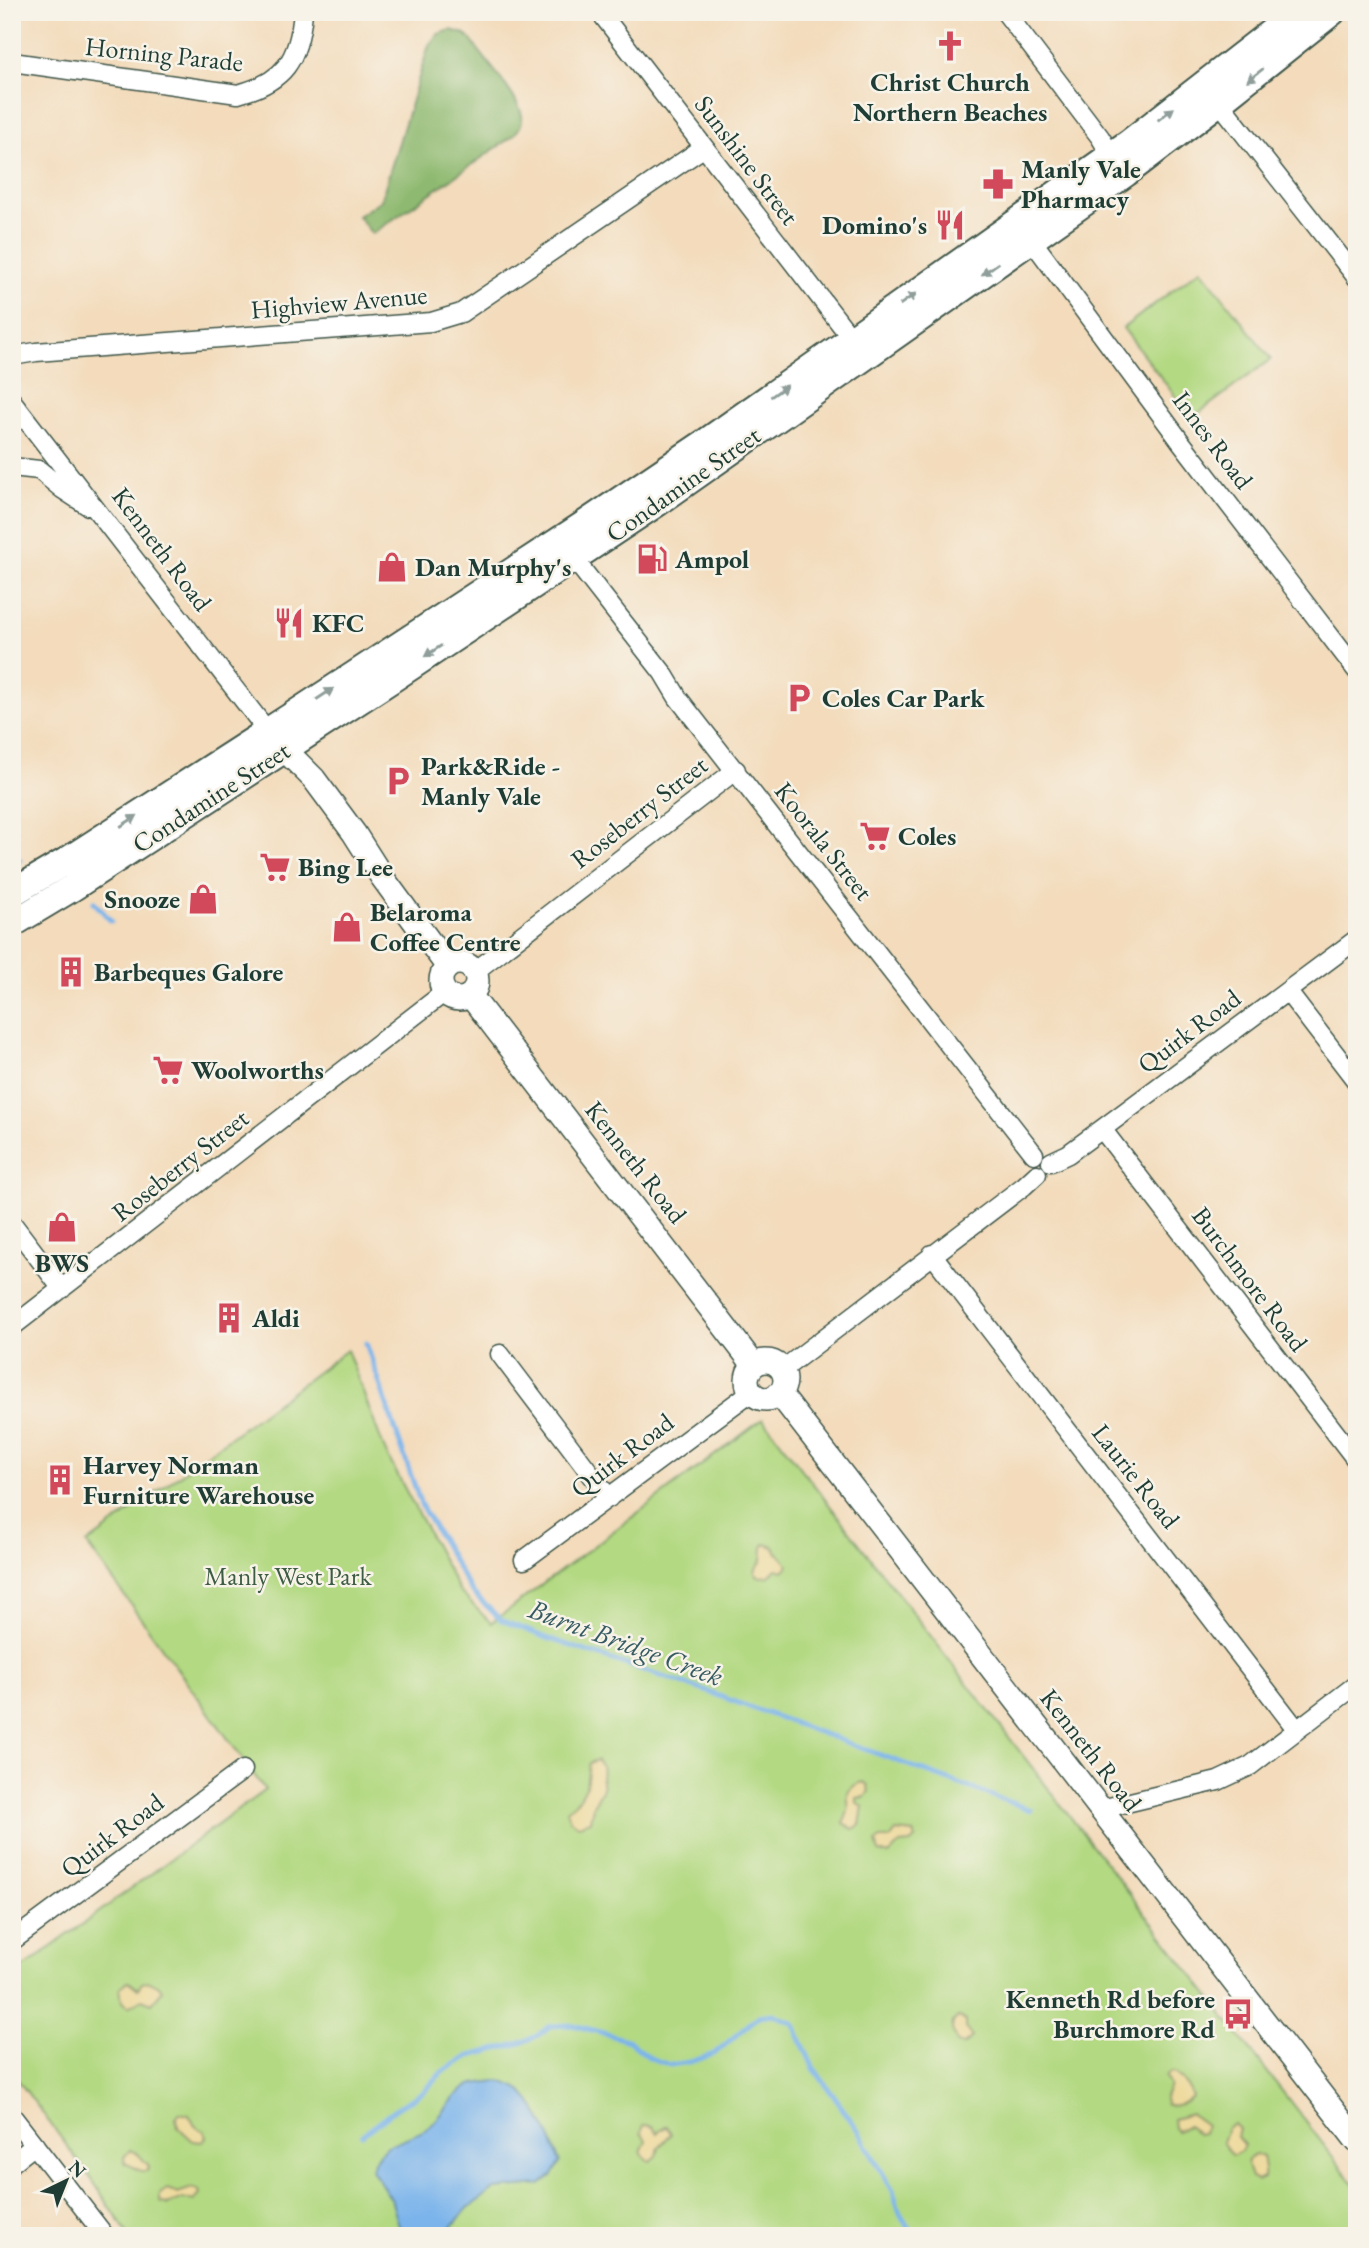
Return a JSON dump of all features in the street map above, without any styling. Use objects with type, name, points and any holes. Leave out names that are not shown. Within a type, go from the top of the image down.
[{"type":"highway","name":"Condamine Street","points":[[12,893],[276,741],[574,559],[1031,239],[1119,164],[1201,88],[1297,12]]},
{"type":"highway","name":"Condamine Street","points":[[12,924],[94,874],[276,741],[852,339],[1119,164],[1219,102],[1332,12]]},
{"type":"main road","name":"Kenneth Road","points":[[276,741],[314,779],[448,967]]},
{"type":"main road","points":[[462,964],[472,983],[461,999],[445,992],[441,981],[448,967],[462,964]]},
{"type":"main road","name":"Kenneth Road","points":[[472,983],[754,1364]]},
{"type":"main road","points":[[772,1362],[782,1370],[785,1384],[779,1393],[765,1399],[751,1392],[746,1379],[754,1364],[772,1362]]},
{"type":"main road","name":"Kenneth Road","points":[[779,1393],[1357,2141]]},
{"type":"street","name":"Horning Parade","points":[[12,62],[238,94],[275,80],[286,68],[299,36],[303,12]]},
{"type":"street","name":"Sunshine Street","points":[[600,12],[852,339]]},
{"type":"street","points":[[1005,12],[1119,164]]},
{"type":"street","points":[[1219,102],[1357,278]]},
{"type":"street","name":"Highview Avenue","points":[[12,356],[431,322],[461,313],[703,148]]},
{"type":"street","name":"Innes Road","points":[[1031,239],[1181,442],[1357,671]]},
{"type":"street","name":"Kenneth Road","points":[[12,401],[276,741]]},
{"type":"street","points":[[12,467],[39,470],[62,489],[99,512]]},
{"type":"street","name":"Koorala Street","points":[[574,559],[663,673],[678,698],[1034,1154]]},
{"type":"street","name":"Roseberry Street","points":[[472,983],[736,770]]},
{"type":"street","name":"Quirk Road","points":[[1051,1162],[1068,1154],[1357,939]]},
{"type":"street","name":"Roseberry Street","points":[[12,1327],[445,992]]},
{"type":"street","points":[[1287,992],[1357,1082]]},
{"type":"street","name":"Burchmore Road","points":[[1102,1129],[1357,1461]]},
{"type":"street","points":[[782,1370],[1037,1174],[1048,1172],[1051,1162],[1045,1153],[1034,1154],[1031,1158],[1030,1166],[1037,1174]]},
{"type":"street","points":[[12,1223],[62,1289]]},
{"type":"street","name":"Laurie Road","points":[[932,1254],[1297,1730]]},
{"type":"street","points":[[500,1354],[609,1497]]},
{"type":"street","name":"Quirk Road","points":[[524,1560],[751,1392]]},
{"type":"street","points":[[1101,1809],[1218,1781],[1250,1766],[1357,1684]]},
{"type":"street","name":"Quirk Road","points":[[12,1941],[243,1770]]},
{"type":"street","points":[[12,2116],[105,2236]]},
{"type":"street","points":[[12,2163],[35,2145]]},
{"type":"green space","points":[[451,30],[465,34],[500,78],[520,109],[521,125],[513,136],[372,234],[358,216],[381,200],[429,45],[438,34]]},
{"type":"green space","points":[[1201,269],[1271,359],[1192,418],[1123,328]]},
{"type":"green space","name":"Manly West Park","points":[[347,1350],[386,1453],[459,1591],[491,1623],[763,1419],[1357,2188],[1357,2236],[129,2236],[93,2181],[12,2072],[12,1976],[265,1790],[87,1544]]},
{"type":"sand","points":[[765,1544],[774,1547],[788,1566],[783,1571],[776,1569],[769,1576],[760,1577],[755,1571],[762,1559]]},
{"type":"sand","points":[[597,1760],[603,1768],[603,1788],[593,1806],[590,1821],[579,1825],[570,1820],[567,1810],[580,1798],[586,1787],[589,1763]]},
{"type":"sand","points":[[862,1782],[867,1784],[869,1791],[865,1797],[857,1798],[857,1803],[863,1806],[860,1825],[853,1829],[844,1823],[849,1807],[848,1792]]},
{"type":"sand","points":[[896,1831],[914,1833],[916,1839],[911,1843],[900,1844],[889,1855],[879,1852],[876,1842],[890,1839]]},
{"type":"sand","points":[[128,1981],[138,1989],[142,1983],[151,1982],[162,1991],[152,2003],[142,1999],[128,2007],[122,2002],[120,1987]]},
{"type":"sand","points":[[958,2018],[965,2021],[965,2028],[972,2037],[963,2045],[957,2043],[952,2029],[953,2022]]},
{"type":"sand","points":[[1170,2072],[1180,2078],[1189,2089],[1192,2097],[1187,2101],[1176,2105],[1165,2104],[1164,2099],[1170,2086],[1165,2077]]},
{"type":"sand","points":[[179,2113],[189,2115],[195,2126],[204,2131],[206,2137],[202,2142],[193,2141],[178,2127],[176,2118]]},
{"type":"sand","points":[[1191,2114],[1206,2125],[1203,2133],[1197,2134],[1188,2125],[1177,2131],[1174,2128],[1173,2119]]},
{"type":"sand","points":[[1234,2124],[1239,2129],[1237,2137],[1244,2145],[1241,2151],[1232,2156],[1222,2142],[1227,2128]]},
{"type":"sand","points":[[644,2125],[652,2126],[657,2133],[667,2126],[671,2134],[659,2147],[657,2156],[650,2161],[646,2160],[641,2152],[646,2140],[641,2133]]},
{"type":"sand","points":[[130,2150],[149,2166],[147,2171],[125,2163],[124,2157]]},
{"type":"sand","points":[[1255,2154],[1262,2157],[1264,2171],[1264,2178],[1257,2181],[1251,2178],[1247,2164]]},
{"type":"sand","points":[[192,2188],[199,2190],[200,2195],[194,2201],[183,2198],[168,2205],[160,2202],[160,2194],[167,2189],[178,2193]]},
{"type":"water","points":[[498,2081],[519,2089],[539,2114],[560,2163],[553,2175],[540,2185],[495,2189],[468,2208],[444,2236],[402,2236],[391,2199],[372,2170],[375,2160],[380,2152],[394,2142],[429,2127],[465,2089],[474,2084]]},
{"type":"waterway","name":"Burnt Bridge Creek","points":[[12,855],[20,860]]},
{"type":"waterway","name":"Burnt Bridge Creek","points":[[94,902],[111,921]]},
{"type":"waterway","name":"Burnt Bridge Creek","points":[[366,1343],[421,1505],[471,1591],[501,1620],[711,1693],[1031,1810]]},
{"type":"waterway","points":[[362,2135],[397,2108],[424,2092],[442,2072],[470,2056],[518,2044],[537,2036],[550,2026],[573,2025],[629,2041],[650,2058],[670,2065],[714,2054],[759,2016],[773,2014],[793,2023],[813,2067],[855,2126],[893,2191],[900,2214],[914,2236]]},
{"type":"place","name":"Christ Church Northern Beaches","points":[[950,46]]},
{"type":"place","name":"Manly Vale Pharmacy","points":[[998,184]]},
{"type":"place","name":"Domino's","points":[[950,225]]},
{"type":"place","name":"Ampol","points":[[652,559]]},
{"type":"place","name":"Dan Murphy's","points":[[392,567]]},
{"type":"place","name":"KFC","points":[[289,623]]},
{"type":"place","name":"Coles Car Park","points":[[799,698]]},
{"type":"place","name":"Park&Ride - Manly Vale","points":[[398,781]]},
{"type":"place","name":"Coles","points":[[875,836]]},
{"type":"place","name":"Bing Lee","points":[[275,867]]},
{"type":"place","name":"Snooze","points":[[203,899]]},
{"type":"place","name":"Belaroma Coffee Centre","points":[[347,927]]},
{"type":"place","name":"Barbeques Galore","points":[[71,972]]},
{"type":"place","name":"Woolworths","points":[[168,1070]]},
{"type":"place","name":"BWS","points":[[62,1227]]},
{"type":"place","name":"Aldi","points":[[229,1318]]},
{"type":"place","name":"Harvey Norman Furniture Warehouse","points":[[60,1480]]},
{"type":"place","name":"Kenneth Rd before Burchmore Rd","points":[[1238,2014]]}]
